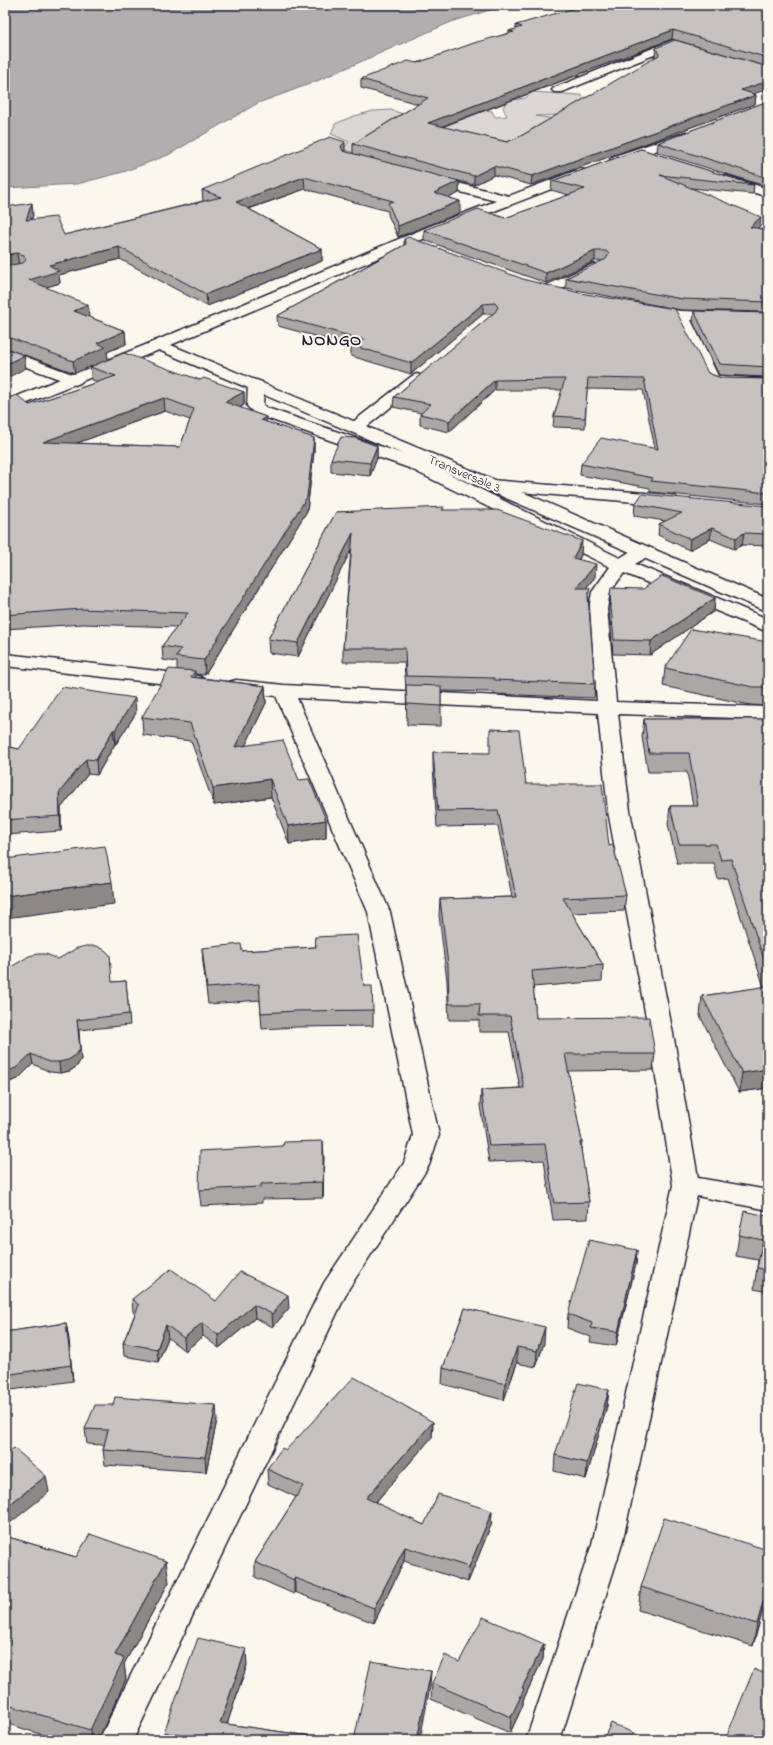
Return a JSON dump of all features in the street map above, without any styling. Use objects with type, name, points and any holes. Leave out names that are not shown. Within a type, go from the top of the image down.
[{"type":"street","points":[[558,90],[673,43],[695,49]]},
{"type":"street","points":[[5,406],[75,380],[408,240],[508,200],[638,152],[696,133]]},
{"type":"street","points":[[638,152],[660,159]]},
{"type":"street","points":[[710,175],[768,193]]},
{"type":"street","points":[[414,176],[508,200]]},
{"type":"street","points":[[408,240],[430,248]]},
{"type":"street","points":[[567,295],[542,289],[600,265]]},
{"type":"street","points":[[634,308],[681,315],[768,318]]},
{"type":"street","points":[[681,315],[712,379],[720,382],[768,384]]},
{"type":"street","name":"Transversale 3","points":[[159,345],[491,485],[768,606]]},
{"type":"street","points":[[5,354],[75,380]]},
{"type":"street","points":[[355,428],[431,367]]},
{"type":"street","points":[[256,385],[255,406],[261,411],[415,464],[622,565],[768,626]]},
{"type":"street","points":[[491,485],[682,502]]},
{"type":"street","points":[[543,1740],[607,1544],[686,1185],[661,1031],[619,811],[607,708],[598,609],[601,592],[622,565],[643,552]]},
{"type":"street","points":[[5,660],[34,662],[284,691],[607,708],[768,713]]},
{"type":"street","points":[[116,1740],[338,1283],[416,1165],[426,1135],[379,912],[284,691]]},
{"type":"street","points":[[686,1185],[768,1200]]},
{"type":"shaded area","points":[[5,5],[506,5],[451,22],[310,84],[258,103],[168,155],[123,172],[77,184],[5,188]]},
{"type":"shaded area","points":[[532,92],[580,95],[599,103],[579,109],[563,111],[557,115],[536,116],[555,119],[586,135],[359,155],[343,149],[349,142],[331,134],[335,124],[351,117],[373,111],[391,110],[409,116],[454,107],[492,111],[495,117],[507,116],[503,108],[506,101],[526,98]]},
{"type":"building","points":[[585,5],[768,5],[768,58],[673,30],[428,123],[507,142],[521,136],[659,55],[656,48],[675,40],[768,67],[768,81],[741,90],[756,95],[532,176],[494,166],[474,176],[353,144],[428,98],[361,79],[408,61],[417,63],[477,42],[514,32],[509,31],[522,27],[516,25]]},
{"type":"building","points":[[768,101],[768,178],[658,143]]},
{"type":"building","points":[[330,137],[345,142],[341,146],[343,151],[459,181],[434,193],[460,201],[398,226],[388,203],[393,201],[304,177],[236,202],[322,249],[206,294],[119,247],[49,265],[59,271],[29,280],[88,305],[74,311],[125,331],[97,343],[106,347],[73,361],[5,336],[5,266],[23,263],[26,260],[24,255],[17,253],[5,255],[5,207],[32,203],[26,220],[56,217],[64,235],[221,197],[202,190]]},
{"type":"building","points":[[641,149],[754,185],[660,175],[761,217],[750,227],[768,230],[768,302],[682,299],[566,278],[606,259],[609,254],[606,251],[595,251],[546,273],[424,230],[478,209],[505,218],[585,189],[552,181]]},
{"type":"building","points":[[408,237],[526,280],[580,293],[675,309],[708,373],[721,378],[768,379],[768,493],[651,481],[653,478],[581,464],[601,438],[658,449],[644,379],[588,378],[585,418],[554,416],[565,379],[495,380],[449,421],[420,414],[431,404],[394,397],[495,312],[498,307],[495,303],[483,304],[411,363],[351,345],[365,340],[277,316],[406,244],[404,239]]},
{"type":"building","points":[[694,311],[768,313],[768,367],[720,364]]},
{"type":"building","points":[[5,348],[24,355],[5,365]]},
{"type":"building","points":[[124,353],[200,380],[204,378],[244,392],[225,402],[266,417],[261,420],[314,438],[307,497],[204,660],[176,657],[181,649],[162,646],[188,613],[81,609],[5,615],[5,399],[17,395],[29,405],[116,376],[90,367]],"holes":[[[164,398],[194,409],[180,447],[43,442]]]},
{"type":"building","points":[[341,437],[355,438],[377,446],[370,463],[331,459]]},
{"type":"building","points":[[642,494],[768,506],[768,534],[744,533],[736,538],[712,528],[690,539],[659,524],[682,513],[635,504]]},
{"type":"building","points":[[444,507],[442,510],[497,510],[582,541],[573,558],[596,564],[576,588],[590,588],[588,596],[595,684],[494,680],[494,678],[406,676],[405,648],[343,648],[353,533],[298,643],[268,639],[336,512]]},
{"type":"building","points":[[662,576],[715,598],[651,641],[614,640],[610,595],[611,588],[643,589]]},
{"type":"building","points":[[691,629],[768,642],[768,687],[753,687],[665,668]]},
{"type":"building","points":[[169,669],[195,671],[191,677],[265,686],[235,747],[283,740],[299,780],[309,779],[326,820],[288,826],[270,779],[213,788],[190,723],[142,717]]},
{"type":"building","points":[[406,685],[441,686],[441,706],[407,704]]},
{"type":"building","points":[[62,687],[135,698],[115,730],[113,730],[96,760],[86,759],[59,793],[60,816],[5,820],[5,746],[19,749]]},
{"type":"building","points":[[644,719],[768,719],[768,972],[731,859],[721,860],[716,844],[679,844],[670,806],[698,806],[689,753],[649,753]]},
{"type":"building","points":[[490,729],[519,730],[526,784],[602,784],[609,846],[613,845],[626,895],[563,898],[603,965],[532,971],[536,1018],[649,1017],[655,1054],[565,1054],[582,1142],[580,1142],[589,1202],[554,1203],[545,1144],[489,1146],[481,1090],[524,1088],[510,1016],[479,1016],[480,1004],[449,1004],[448,965],[440,899],[516,897],[498,810],[438,811],[433,752],[490,753]]},
{"type":"building","points":[[105,846],[112,882],[5,896],[5,859]]},
{"type":"building","points":[[357,935],[364,986],[372,986],[373,1010],[261,1013],[259,984],[207,988],[202,948],[241,944],[242,951],[316,947],[315,937]]},
{"type":"building","points":[[97,946],[105,950],[110,955],[112,982],[126,981],[129,1014],[77,1020],[80,1049],[76,1055],[68,1060],[49,1062],[31,1054],[16,1068],[5,1072],[5,967],[8,969],[29,956],[38,954],[46,954],[58,959],[77,948]]},
{"type":"building","points":[[768,986],[768,1069],[742,1073],[702,996]]},
{"type":"building","points":[[323,1141],[323,1182],[261,1184],[261,1187],[199,1190],[200,1151],[283,1146],[284,1142]]},
{"type":"building","points":[[744,1211],[768,1216],[768,1270],[757,1268],[763,1240],[739,1235]]},
{"type":"building","points":[[589,1240],[637,1250],[618,1332],[591,1328],[592,1323],[568,1314]]},
{"type":"building","points":[[171,1269],[216,1301],[240,1272],[288,1295],[272,1314],[254,1305],[218,1335],[202,1323],[184,1338],[166,1325],[157,1349],[123,1343],[139,1305],[132,1299]]},
{"type":"building","points":[[465,1308],[545,1327],[537,1351],[517,1347],[505,1384],[443,1368]]},
{"type":"building","points":[[66,1323],[71,1365],[5,1375],[5,1332]]},
{"type":"building","points":[[354,1377],[433,1422],[366,1498],[424,1525],[438,1494],[492,1511],[469,1567],[405,1547],[374,1608],[295,1578],[294,1580],[255,1562],[303,1486],[267,1469],[282,1448],[286,1450]]},
{"type":"building","points":[[578,1383],[609,1390],[587,1463],[555,1455]]},
{"type":"building","points":[[115,1397],[216,1405],[205,1457],[103,1450],[108,1430],[85,1429],[95,1405],[113,1405]]},
{"type":"building","points":[[14,1448],[46,1476],[5,1508],[5,1455]]},
{"type":"building","points":[[664,1518],[768,1550],[768,1584],[757,1624],[641,1587]]},
{"type":"building","points":[[90,1534],[166,1561],[115,1655],[124,1658],[90,1730],[5,1704],[5,1536],[76,1557]]},
{"type":"building","points":[[483,1617],[544,1644],[522,1688],[524,1689],[511,1717],[432,1683],[445,1655],[459,1662]]},
{"type":"building","points":[[198,1638],[246,1649],[220,1723],[324,1738],[324,1740],[201,1740],[164,1732]]},
{"type":"building","points":[[371,1661],[431,1671],[417,1740],[354,1740]]},
{"type":"building","points":[[754,1669],[768,1675],[768,1740],[725,1740]]},
{"type":"building","points":[[611,1723],[649,1740],[603,1740]]},
{"type":"district","name":"NONGO","points":[[332,340]]}]
